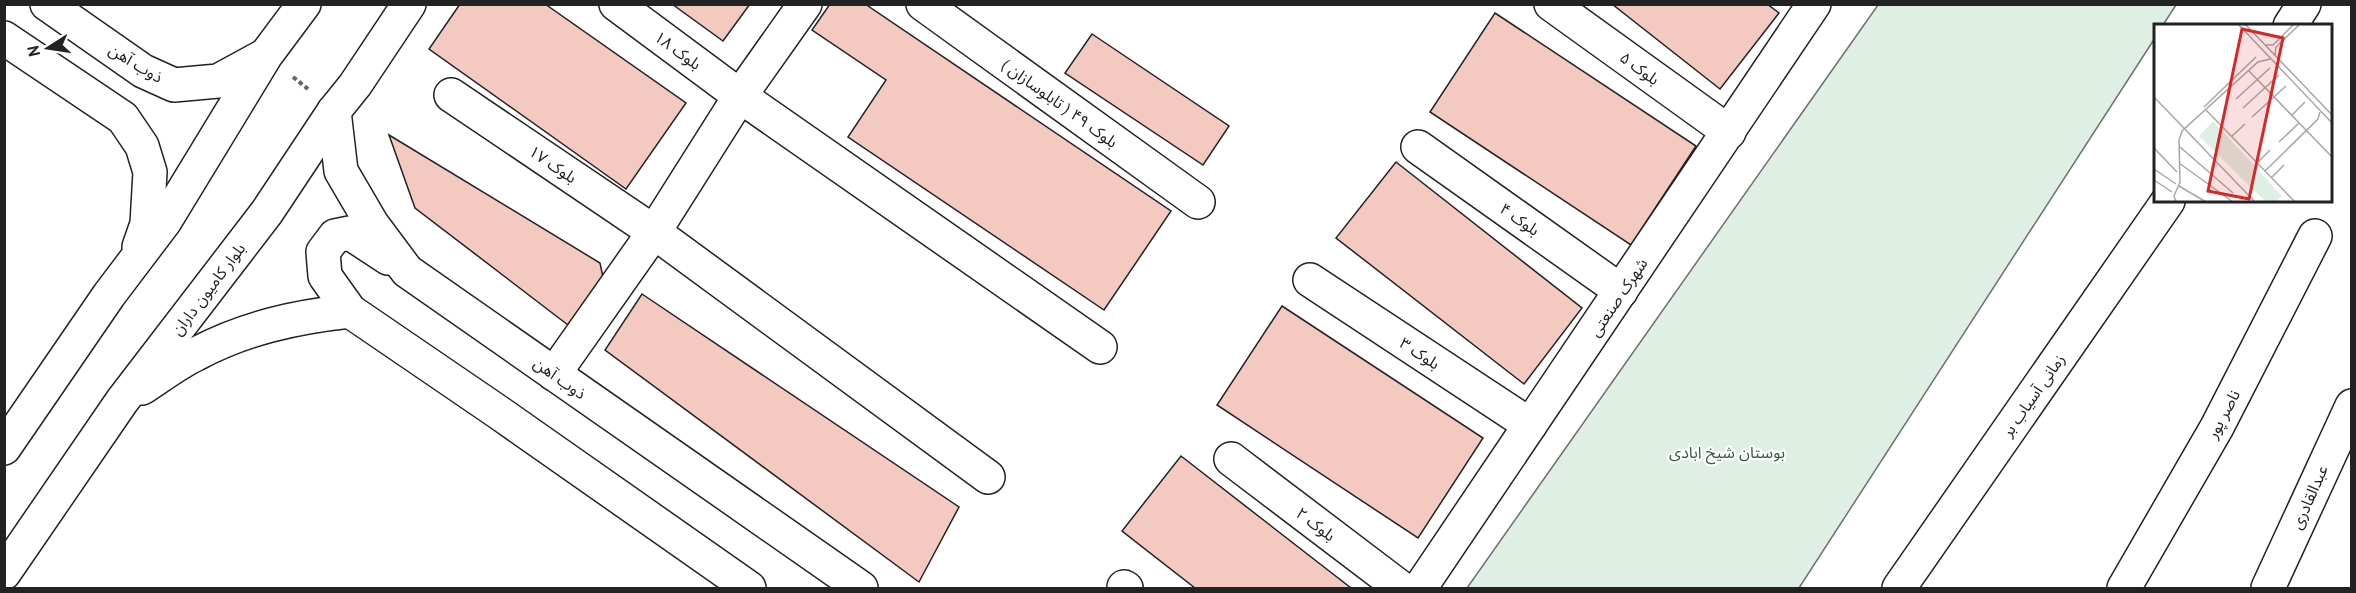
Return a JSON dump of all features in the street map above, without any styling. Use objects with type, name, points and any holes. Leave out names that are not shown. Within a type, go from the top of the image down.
[{"type":"main road","name":"ذوب آهن","points":[[47,4],[143,71],[174,85],[218,81],[266,55]]},
{"type":"main road","points":[[4,448],[109,295],[165,221],[266,55],[304,4]]},
{"type":"main road","name":"بلوار کامیون داران","points":[[4,573],[122,401],[267,212],[334,111],[356,85],[409,4]]},
{"type":"main road","name":"بلوک ۱۸","points":[[616,4],[740,96],[1100,347]]},
{"type":"main road","points":[[554,374],[654,232],[740,96],[805,4]]},
{"type":"main road","name":"بلوک ۴۹ ( تابلوسازان )","points":[[923,4],[1198,202]]},
{"type":"main road","name":"بلوک ۵","points":[[1551,4],[1729,132]]},
{"type":"main road","name":"شهرک صنعتی","points":[[1420,588],[1814,4]]},
{"type":"main road","points":[[2291,24],[2304,4]]},
{"type":"main road","points":[[4,38],[123,118],[142,146],[150,172],[147,224],[134,263]]},
{"type":"main road","name":"بلوک ۱۷","points":[[451,95],[654,232],[988,477]]},
{"type":"main road","name":"ذوب آهن","points":[[334,111],[341,171],[372,224],[406,271],[861,588]]},
{"type":"main road","name":"بلوک ۴","points":[[1418,147],[1622,291]]},
{"type":"main road","name":"زمانی آسیاب بر","points":[[1899,588],[2167,202]]},
{"type":"main road","points":[[406,271],[350,233],[335,236],[323,252],[325,276],[350,311],[749,588]]},
{"type":"main road","name":"ناصر پور","points":[[2124,588],[2217,427],[2315,236]]},
{"type":"main road","name":"بلوک ۳","points":[[1310,280],[1530,425]]},
{"type":"main road","points":[[122,401],[195,354],[260,326],[309,315],[350,311]]},
{"type":"main road","name":"عبدالقادری","points":[[2268,588],[2352,406]]},
{"type":"main road","name":"بلوک ۲","points":[[1231,459],[1401,588]]},
{"type":"path","points":[[266,55],[334,111]]},
{"type":"green space","name":"بوستان شیخ ابادی","points":[[1878,5],[2176,5],[2164,24],[2154,24],[2154,40],[1799,588],[1467,588]]},
{"type":"building","points":[[460,4],[545,4],[686,103],[626,189],[429,49]]},
{"type":"building","points":[[672,4],[750,4],[723,41]]},
{"type":"building","points":[[830,4],[865,4],[1171,211],[1104,310],[848,137],[886,80],[812,30]]},
{"type":"building","points":[[1612,4],[1767,4],[1779,13],[1720,89]]},
{"type":"building","points":[[1495,13],[1696,146],[1631,245],[1430,112]]},
{"type":"building","points":[[1092,34],[1229,126],[1203,165],[1065,73]]},
{"type":"building","points":[[389,135],[600,263],[603,277],[568,325],[415,208]]},
{"type":"building","points":[[1396,162],[1582,308],[1524,384],[1336,238]]},
{"type":"building","points":[[642,294],[959,507],[919,582],[605,350]]},
{"type":"building","points":[[1282,306],[1483,438],[1418,538],[1217,405]]},
{"type":"building","points":[[1181,456],[1351,588],[1195,588],[1122,531]]}]
